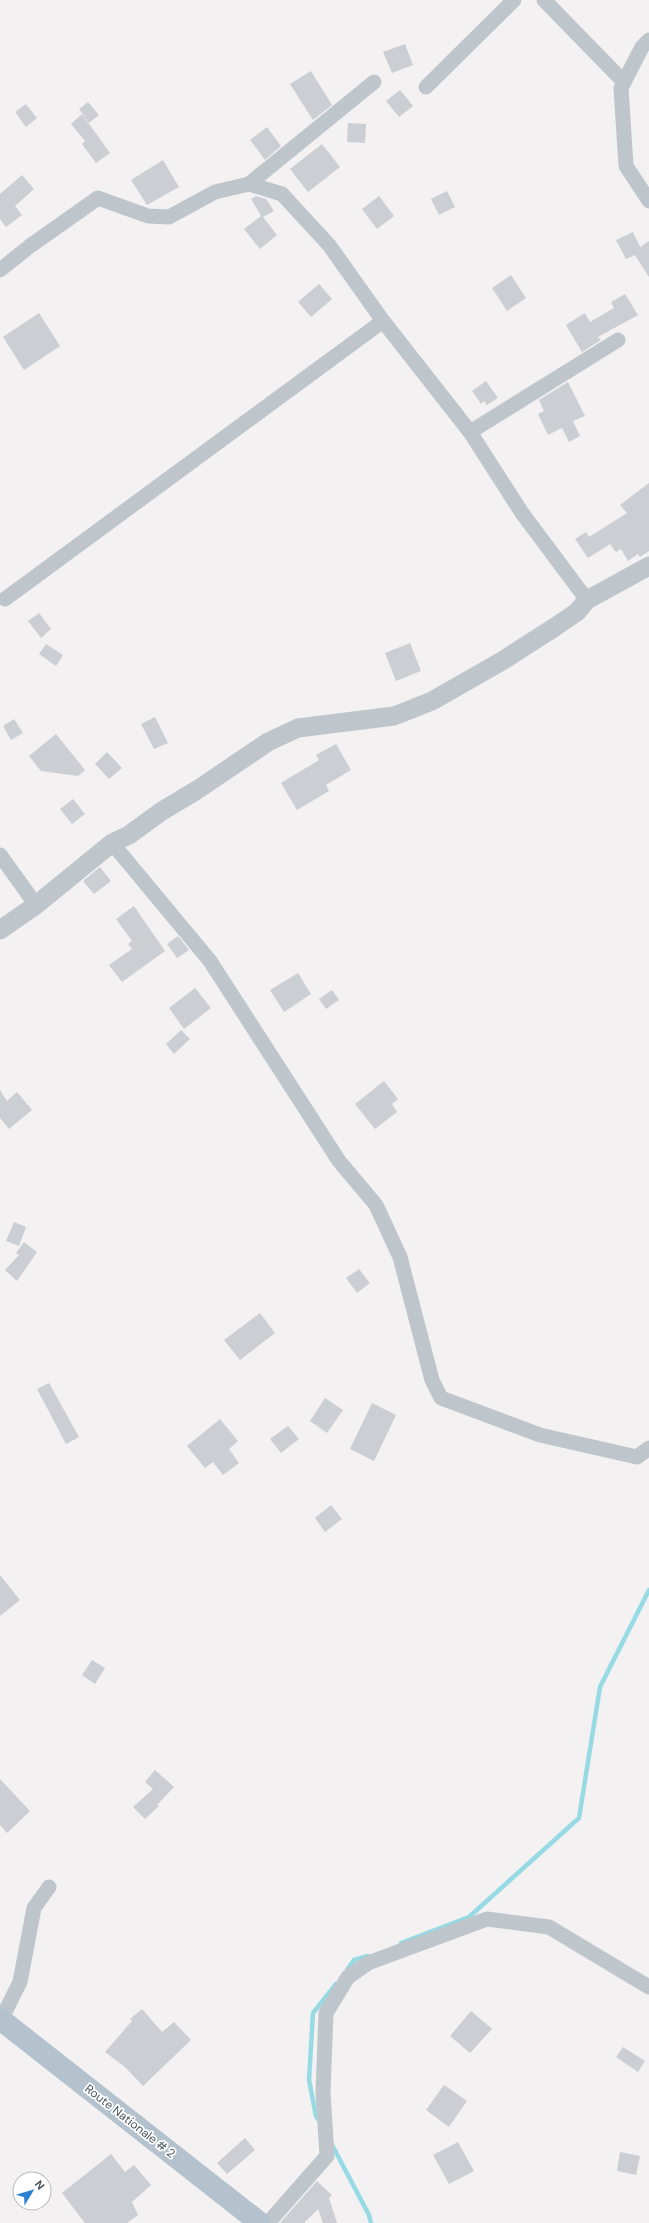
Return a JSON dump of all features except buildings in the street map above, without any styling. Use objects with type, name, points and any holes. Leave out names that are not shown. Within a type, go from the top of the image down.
[{"type":"main road","name":"Route Nationale # 2","points":[[1,2020],[260,2223]]},
{"type":"street","points":[[426,87],[514,0]]},
{"type":"street","points":[[544,0],[624,82]]},
{"type":"street","points":[[649,40],[642,47],[621,88],[626,166],[649,201]]},
{"type":"street","points":[[0,270],[30,246],[98,198],[148,216],[168,217],[215,192],[249,184],[374,82]]},
{"type":"street","points":[[249,184],[282,194],[329,245],[383,321],[470,432],[522,513],[587,600]]},
{"type":"street","points":[[5,599],[383,321]]},
{"type":"street","points":[[470,432],[618,340]]},
{"type":"street","points":[[0,930],[36,905],[112,843],[128,835],[268,742],[298,728],[394,716],[432,701],[502,661],[555,627],[577,612],[587,600],[649,566]]},
{"type":"street","points":[[112,843],[210,961],[339,1161],[376,1205],[400,1257],[432,1380],[441,1398],[540,1435],[637,1457],[649,1448]]},
{"type":"street","points":[[0,855],[36,905]]},
{"type":"street","points":[[1,2020],[20,1982],[34,1908],[49,1886]]},
{"type":"street","points":[[268,2223],[327,2156],[323,2092],[326,2013],[348,1977],[368,1963],[488,1919],[549,1927],[649,1987]]},
{"type":"waterway","points":[[401,1943],[469,1917],[579,1818],[600,1687],[649,1590]]},
{"type":"waterway","points":[[347,1970],[354,1960],[368,1956]]},
{"type":"waterway","points":[[320,2122],[316,2116],[309,2080],[313,2013],[336,1984]]},
{"type":"waterway","points":[[331,2143],[369,2215],[371,2223]]}]
